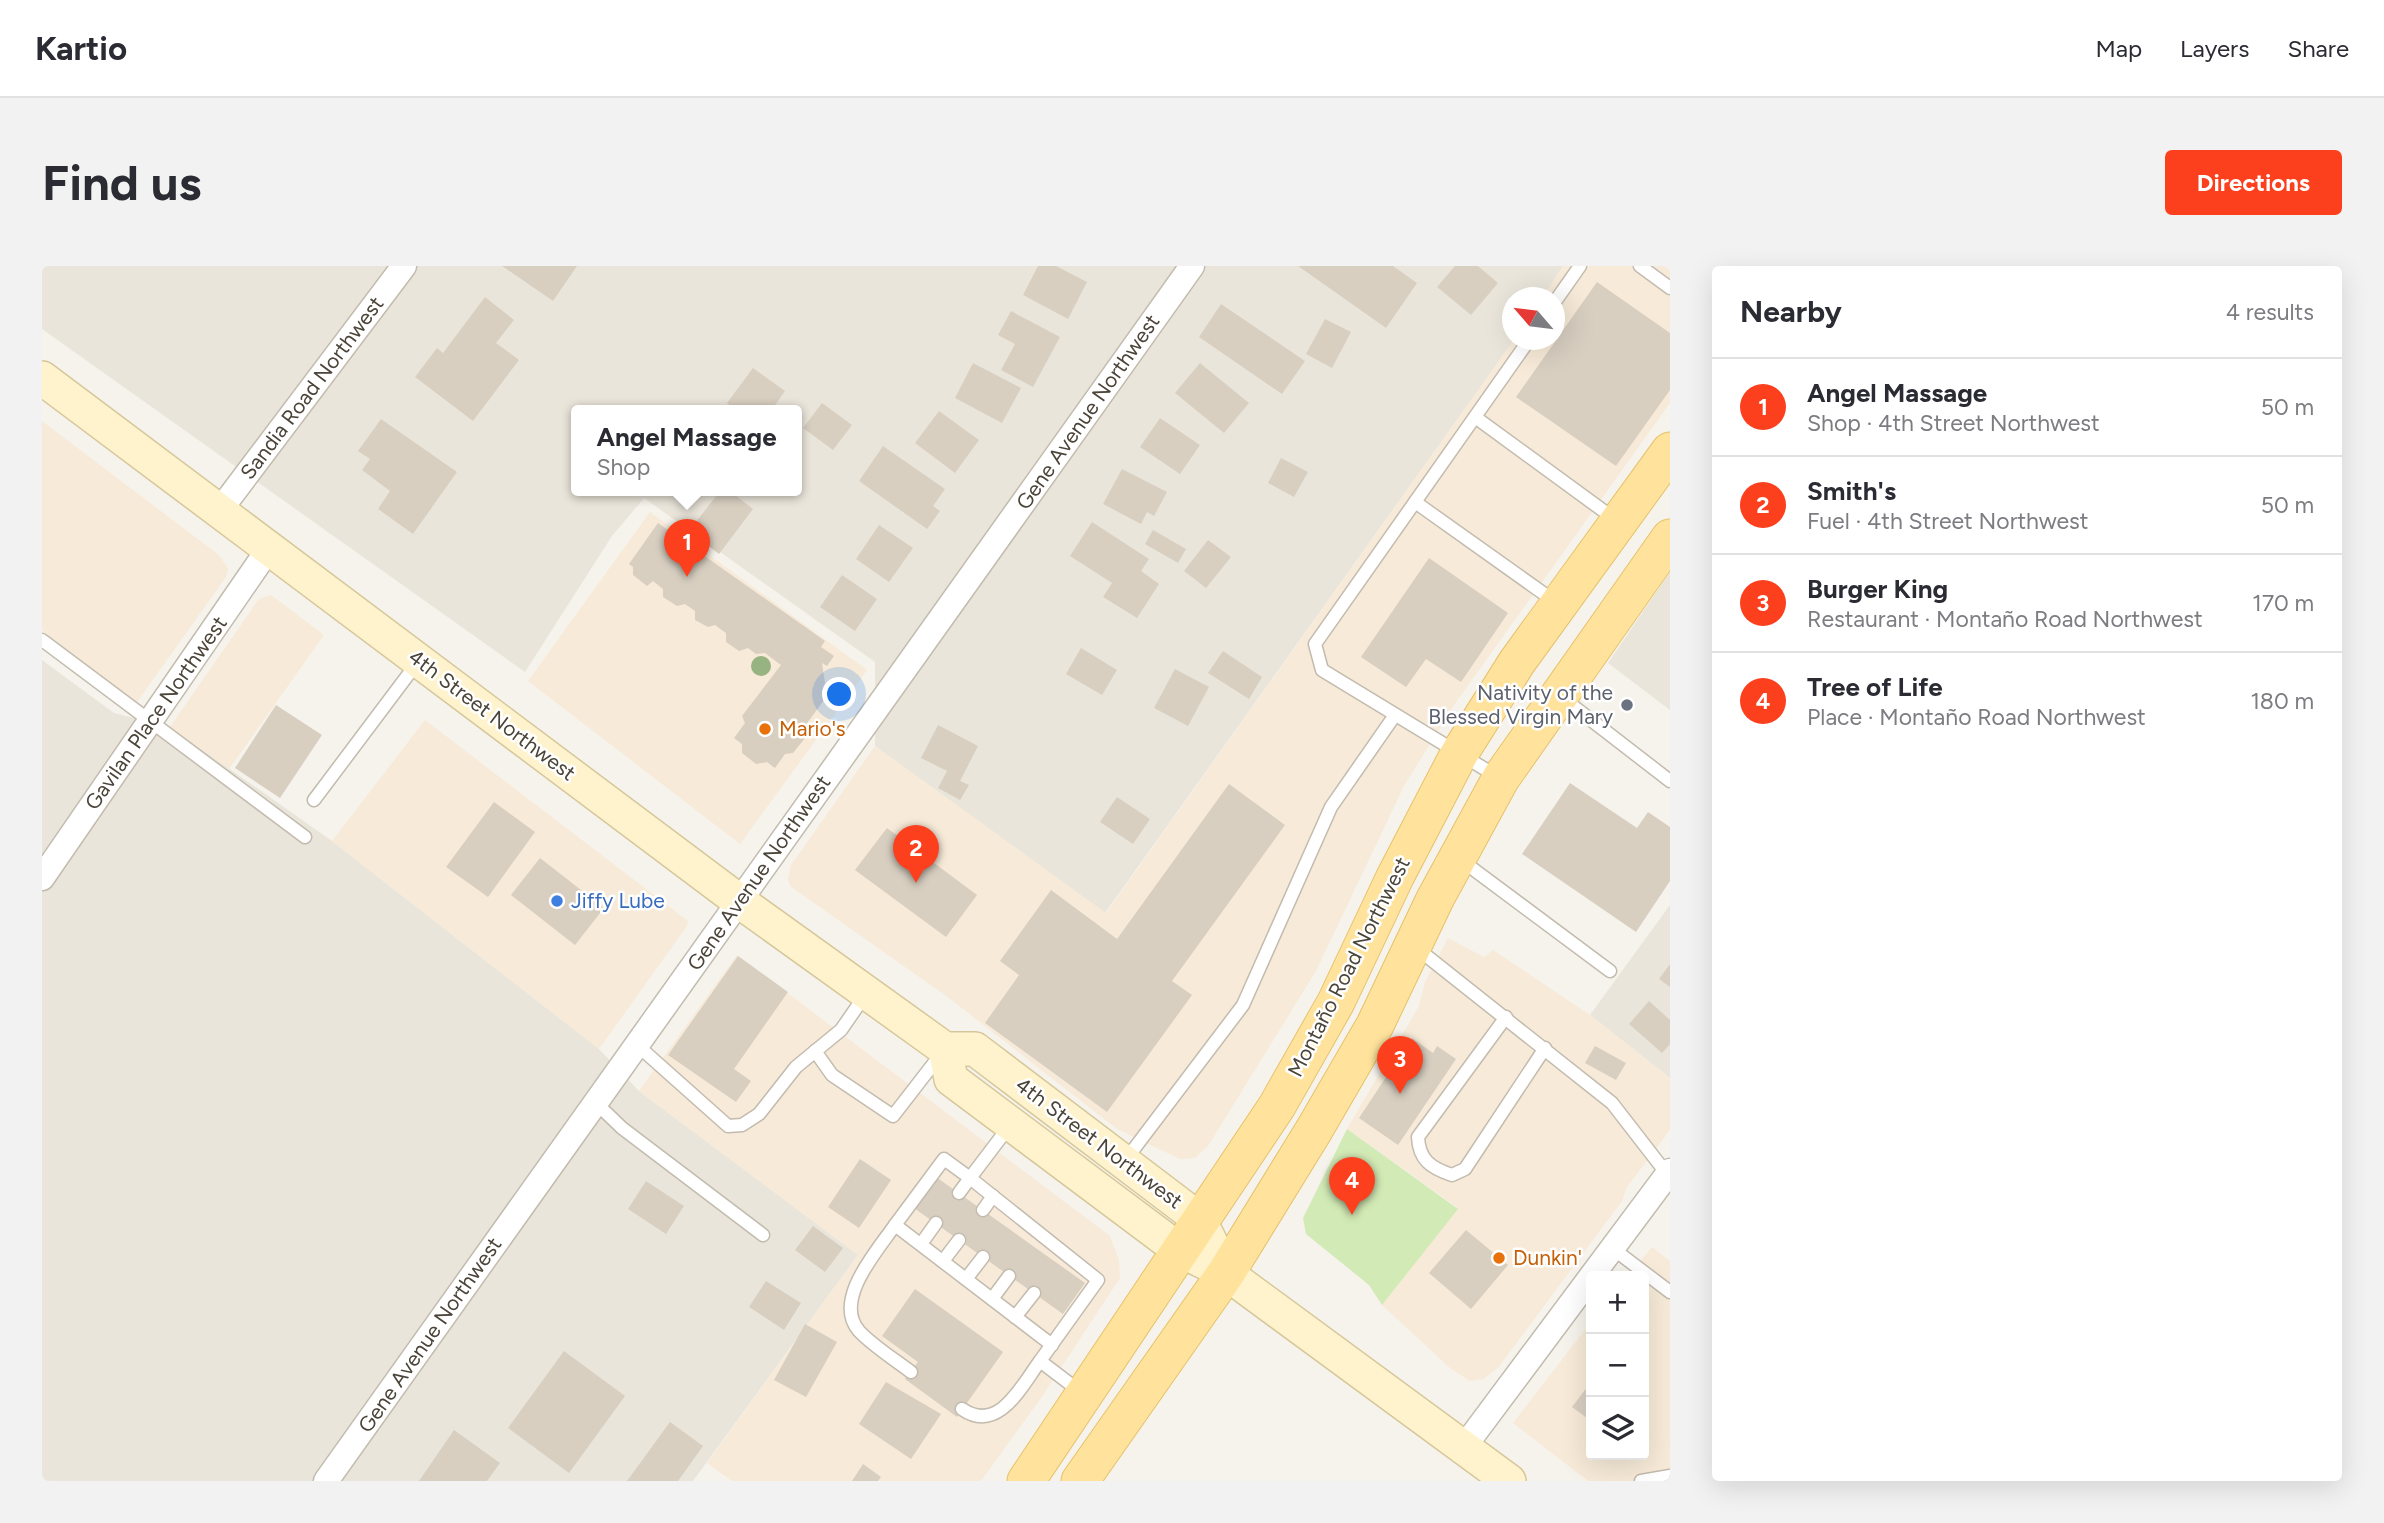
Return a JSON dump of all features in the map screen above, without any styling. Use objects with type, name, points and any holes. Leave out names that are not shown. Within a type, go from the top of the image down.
[{"type":"main road","name":"4th Street Northwest","points":[[42,378],[739,901],[945,1049],[975,1049],[1199,1219],[1226,1273]]},
{"type":"main road","name":"Montaño Road Northwest","points":[[1026,1481],[1178,1249],[1277,1106],[1329,1013],[1459,754],[1517,662],[1670,452]]},
{"type":"main road","points":[[1080,1481],[1226,1273],[1375,1025],[1501,778],[1557,694],[1670,538]]},
{"type":"main road","name":"4th Street Northwest","points":[[945,1049],[951,1079],[1178,1249],[1226,1273],[1509,1481]]},
{"type":"street","name":"Sandia Road Northwest","points":[[220,510],[404,266]]},
{"type":"street","name":"Gene Avenue Northwest","points":[[326,1481],[1192,266]]},
{"type":"street","name":"Gavilan Place Northwest","points":[[42,878],[270,547]]},
{"type":"street","points":[[1464,1447],[1669,1173]]},
{"type":"lane","points":[[1565,288],[1580,266]]},
{"type":"lane","points":[[1640,266],[1670,288]]},
{"type":"lane","points":[[1501,778],[1322,670],[1315,644],[1522,350]]},
{"type":"lane","points":[[1475,417],[1619,522]]},
{"type":"lane","points":[[1415,502],[1559,605]]},
{"type":"lane","points":[[42,640],[305,837]]},
{"type":"lane","points":[[314,800],[419,660]]},
{"type":"lane","points":[[1557,694],[1670,781]]},
{"type":"lane","points":[[1124,1162],[1243,1005],[1331,807],[1395,715]]},
{"type":"lane","points":[[1458,858],[1609,971]]},
{"type":"lane","points":[[1413,946],[1612,1103],[1669,1173]]},
{"type":"lane","points":[[637,1045],[728,1126],[742,1125],[759,1114],[796,1067],[841,1030],[867,993]]},
{"type":"lane","points":[[1506,1017],[1418,1137],[1419,1152],[1436,1170],[1452,1175],[1465,1168],[1545,1048]]},
{"type":"lane","points":[[815,1051],[832,1075],[893,1116],[945,1049]]},
{"type":"lane","points":[[596,1103],[622,1128],[763,1235]]},
{"type":"lane","points":[[959,1193],[1011,1123]]},
{"type":"lane","points":[[911,1372],[857,1329],[850,1305],[858,1277],[944,1158],[1016,1215],[1037,1240],[1060,1258],[1098,1280],[1006,1406],[990,1418],[974,1417],[962,1409]]},
{"type":"lane","points":[[983,1210],[993,1196]]},
{"type":"lane","points":[[1006,1227],[1016,1215]]},
{"type":"lane","points":[[920,1244],[936,1223]]},
{"type":"lane","points":[[895,1225],[1052,1345]]},
{"type":"lane","points":[[943,1261],[959,1240]]},
{"type":"lane","points":[[1612,1248],[1670,1292]]},
{"type":"lane","points":[[966,1279],[983,1257]]},
{"type":"lane","points":[[992,1299],[1009,1276]]},
{"type":"lane","points":[[1015,1317],[1034,1293]]},
{"type":"lane","points":[[1040,1361],[1082,1393]]},
{"type":"lane","points":[[1641,1481],[1670,1476]]},
{"type":"shaded area","points":[[42,266],[1563,266],[1549,287],[1502,287],[1502,350],[1507,350],[1105,913],[875,746],[875,662],[644,498],[612,536],[525,672],[42,329]]},
{"type":"shaded area","points":[[1563,266],[1670,266],[1670,403],[1454,705],[1404,786],[1316,971],[1208,1146],[1195,1158],[1180,1159],[1117,1129],[949,998],[790,886],[788,879],[791,865],[875,746],[1106,913],[1507,350],[1565,350],[1565,287],[1549,287]]},
{"type":"shaded area","points":[[42,421],[220,556],[228,569],[226,577],[137,702],[42,630]]},
{"type":"shaded area","points":[[650,512],[867,670],[740,844],[528,681]]},
{"type":"shaded area","points":[[1670,572],[1670,710],[1608,663]]},
{"type":"shaded area","points":[[271,595],[324,635],[229,769],[170,727],[259,599]]},
{"type":"shaded area","points":[[42,660],[114,713],[170,727],[332,841],[599,1049],[639,1091],[858,1255],[693,1481],[42,1481]]},
{"type":"shaded area","points":[[425,720],[688,921],[599,1049],[332,841]]},
{"type":"shaded area","points":[[1670,905],[1670,1078],[1590,1015]]},
{"type":"shaded area","points":[[1448,938],[1484,957],[1493,950],[1590,1015],[1670,1078],[1670,1130],[1627,1187],[1622,1201],[1498,1368],[1483,1379],[1470,1381],[1451,1369],[1382,1305],[1458,1208],[1347,1129],[1419,1006],[1425,982]]},
{"type":"shaded area","points":[[737,955],[1110,1236],[1119,1260],[1120,1278],[1041,1398],[981,1481],[732,1481],[707,1463],[858,1255],[639,1091]]},
{"type":"shaded area","points":[[1652,1247],[1670,1261],[1670,1481],[1588,1481],[1513,1423],[1586,1328],[1586,1460],[1649,1460],[1649,1271],[1632,1271]]},
{"type":"green space","points":[[1347,1129],[1458,1209],[1382,1305],[1369,1285],[1306,1234],[1303,1218]]},
{"type":"building","points":[[502,266],[577,266],[553,301]]},
{"type":"building","points":[[1038,266],[1056,266],[1087,282],[1068,319],[1023,295]]},
{"type":"building","points":[[1298,266],[1393,266],[1417,283],[1386,328]]},
{"type":"building","points":[[1455,266],[1478,266],[1498,283],[1471,315],[1437,287]]},
{"type":"building","points":[[1597,282],[1670,333],[1670,390],[1616,466],[1516,397],[1549,350],[1565,350],[1565,327]]},
{"type":"building","points":[[485,297],[514,320],[496,343],[519,360],[473,421],[415,377],[437,348],[443,353]]},
{"type":"building","points":[[1221,304],[1305,361],[1282,394],[1199,337]]},
{"type":"building","points":[[1011,311],[1060,337],[1033,387],[1001,370],[1015,344],[998,335]]},
{"type":"building","points":[[1325,319],[1351,332],[1332,368],[1306,354]]},
{"type":"building","points":[[973,363],[1021,388],[1002,423],[955,398]]},
{"type":"building","points":[[1200,363],[1249,403],[1224,433],[1175,393]]},
{"type":"building","points":[[753,368],[785,391],[775,405],[727,403]]},
{"type":"building","points":[[822,403],[852,425],[833,450],[803,428]]},
{"type":"building","points":[[939,411],[979,440],[955,473],[915,443]]},
{"type":"building","points":[[1160,418],[1200,445],[1180,474],[1140,447]]},
{"type":"building","points":[[381,419],[457,472],[413,534],[378,509],[390,491],[362,470],[370,459],[358,451]]},
{"type":"building","points":[[883,446],[945,489],[933,506],[940,511],[927,529],[859,481]]},
{"type":"building","points":[[1281,458],[1308,472],[1294,497],[1268,483]]},
{"type":"building","points":[[1122,469],[1167,492],[1154,516],[1147,512],[1141,524],[1103,504]]},
{"type":"building","points":[[716,496],[736,496],[753,509],[719,554],[689,531]]},
{"type":"building","points":[[1092,522],[1149,559],[1141,571],[1159,584],[1137,618],[1103,597],[1112,583],[1070,556]]},
{"type":"building","points":[[658,523],[825,641],[821,647],[834,656],[827,666],[822,663],[827,696],[802,730],[805,738],[793,753],[785,754],[775,768],[767,762],[756,764],[742,753],[742,744],[734,738],[745,723],[742,716],[781,665],[765,653],[756,654],[748,648],[739,651],[726,642],[726,633],[715,625],[708,627],[695,620],[695,611],[685,604],[677,606],[663,597],[663,589],[653,581],[647,586],[633,575],[633,567],[629,564]]},
{"type":"building","points":[[879,525],[913,548],[889,582],[856,559]]},
{"type":"building","points":[[1153,530],[1186,549],[1178,563],[1145,544]]},
{"type":"building","points":[[1208,540],[1231,557],[1206,588],[1184,571]]},
{"type":"building","points":[[1429,558],[1508,613],[1461,682],[1426,659],[1406,687],[1361,657]]},
{"type":"building","points":[[842,575],[877,599],[855,631],[820,607]]},
{"type":"building","points":[[1081,648],[1117,670],[1102,695],[1066,674]]},
{"type":"building","points":[[1223,651],[1262,677],[1249,699],[1208,673]]},
{"type":"building","points":[[1175,669],[1209,687],[1188,726],[1154,708]]},
{"type":"building","points":[[276,705],[322,735],[280,798],[235,768]]},
{"type":"building","points":[[938,725],[978,746],[960,781],[969,785],[960,800],[938,788],[947,771],[921,758]]},
{"type":"building","points":[[1570,783],[1637,828],[1648,812],[1670,827],[1670,881],[1636,932],[1522,854]]},
{"type":"building","points":[[1229,784],[1285,825],[1172,981],[1192,995],[1107,1112],[985,1023],[1019,975],[1000,961],[1051,890],[1117,939]]},
{"type":"building","points":[[1117,797],[1150,819],[1133,844],[1100,822]]},
{"type":"building","points":[[494,802],[535,832],[488,897],[446,867]]},
{"type":"building","points":[[887,828],[977,895],[946,937],[855,870]]},
{"type":"building","name":"Jiffy Lube","points":[[540,858],[604,908],[575,945],[511,895]]},
{"type":"building","points":[[738,956],[788,992],[734,1069],[751,1081],[736,1102],[668,1055]]},
{"type":"building","points":[[1670,964],[1670,987],[1659,979]]},
{"type":"building","points":[[1649,1001],[1670,1020],[1670,1044],[1662,1053],[1629,1024]]},
{"type":"building","points":[[1412,1038],[1433,1053],[1437,1046],[1456,1059],[1398,1145],[1359,1118]]},
{"type":"building","points":[[1595,1046],[1626,1063],[1616,1080],[1585,1063]]},
{"type":"building","points":[[860,1159],[891,1180],[859,1228],[828,1207]]},
{"type":"building","points":[[936,1177],[1085,1283],[1063,1314],[914,1208]]},
{"type":"building","points":[[646,1181],[684,1206],[666,1234],[628,1209]]},
{"type":"building","points":[[813,1226],[843,1248],[825,1272],[795,1250]]},
{"type":"building","points":[[1466,1230],[1508,1265],[1471,1309],[1429,1273]]},
{"type":"building","points":[[766,1281],[801,1303],[784,1330],[749,1307]]},
{"type":"building","points":[[915,1289],[1003,1352],[957,1417],[905,1379],[918,1362],[882,1336]]},
{"type":"building","points":[[805,1324],[837,1342],[806,1397],[774,1380]]},
{"type":"building","points":[[564,1351],[625,1396],[569,1473],[508,1428]]},
{"type":"building","points":[[886,1382],[941,1414],[911,1459],[859,1424]]},
{"type":"building","points":[[1586,1389],[1586,1417],[1572,1407]]},
{"type":"building","points":[[670,1422],[703,1446],[678,1481],[627,1481]]},
{"type":"building","points":[[454,1430],[500,1463],[487,1481],[419,1481]]},
{"type":"building","points":[[863,1464],[881,1477],[878,1481],[852,1481]]},
{"type":"place","name":"Angel Massage","points":[[687,577]]},
{"type":"place","name":"Nativity of the Blessed Virgin Mary","points":[[1627,705]]},
{"type":"place","name":"Mario's","points":[[765,729]]},
{"type":"place","name":"Smith's","points":[[916,883]]},
{"type":"place","name":"Jiffy Lube","points":[[557,901]]},
{"type":"place","name":"Burger King","points":[[1400,1094]]},
{"type":"place","name":"Tree of Life","points":[[1352,1215]]},
{"type":"place","name":"Dunkin'","points":[[1499,1258]]}]
